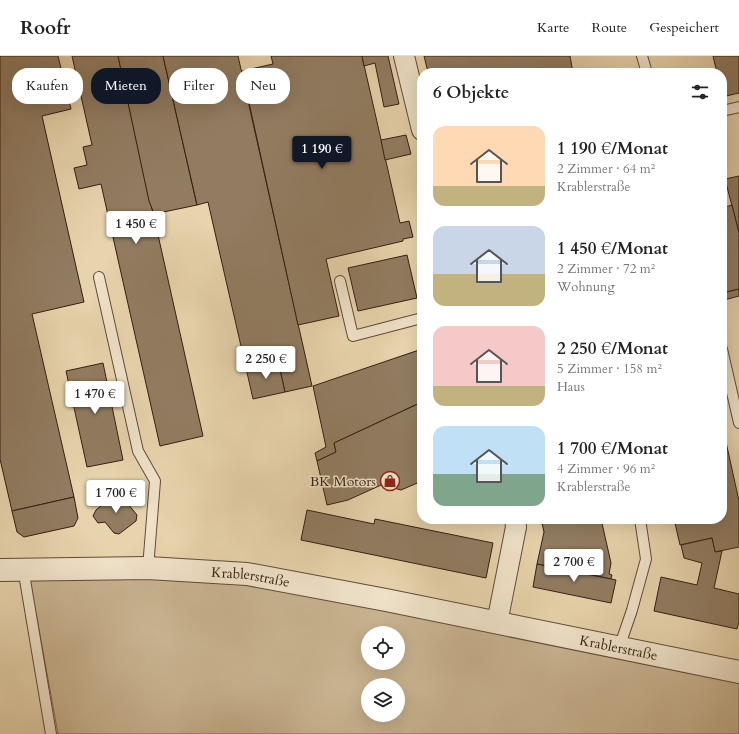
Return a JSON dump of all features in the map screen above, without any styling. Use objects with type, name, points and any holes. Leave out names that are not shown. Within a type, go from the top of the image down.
[{"type":"street","points":[[404,56],[417,109]]},
{"type":"street","points":[[498,624],[516,524]]},
{"type":"street","name":"Krablerstraße","points":[[0,570],[23,568],[148,568],[247,574],[386,600],[739,672]]},
{"type":"lane","points":[[642,56],[646,68]]},
{"type":"lane","points":[[727,110],[739,107]]},
{"type":"lane","points":[[99,277],[138,451],[155,481],[148,568]]},
{"type":"lane","points":[[340,281],[353,336],[417,319]]},
{"type":"lane","points":[[727,371],[739,423]]},
{"type":"lane","points":[[619,648],[632,610],[646,559],[641,524]]},
{"type":"lane","points":[[23,568],[51,734]]},
{"type":"shaded area","points":[[20,574],[179,579],[241,584],[296,592],[739,681],[739,734],[58,734],[36,613]]},
{"type":"building","points":[[0,56],[58,56],[61,68],[12,68],[12,104],[70,104],[71,109],[42,116],[84,302],[32,314],[74,497],[12,511],[0,459]]},
{"type":"building","points":[[72,56],[118,56],[121,68],[91,68],[91,104],[129,104],[203,436],[160,446],[101,184],[79,189],[74,168],[87,165],[83,147],[92,145],[83,104],[83,68],[75,68]]},
{"type":"building","points":[[118,56],[163,56],[169,82],[169,104],[174,104],[197,205],[154,214],[149,201],[128,104],[161,104],[161,68],[121,68]]},
{"type":"building","points":[[163,56],[238,56],[241,68],[236,68],[236,104],[249,104],[312,386],[285,392],[278,361],[246,368],[208,202],[197,205],[174,104],[228,104],[228,68],[169,68],[169,82]]},
{"type":"building","points":[[271,56],[362,56],[400,223],[409,221],[413,237],[403,239],[403,241],[326,259],[339,316],[298,325],[249,104],[290,104],[290,68],[255,68],[273,64]]},
{"type":"building","points":[[362,56],[388,56],[399,104],[384,107],[375,63],[364,66]]},
{"type":"building","points":[[424,56],[570,56],[572,68],[427,68]]},
{"type":"building","points":[[713,56],[739,56],[739,93],[727,96],[727,68],[716,68]]},
{"type":"building","points":[[406,135],[411,154],[385,160],[381,140]]},
{"type":"building","points":[[739,176],[739,233],[727,187],[727,179]]},
{"type":"building","points":[[732,205],[739,233],[739,289],[727,292],[727,206]]},
{"type":"building","points":[[407,255],[417,298],[358,311],[348,268]]},
{"type":"building","points":[[739,289],[739,296],[727,299],[727,292]]},
{"type":"building","points":[[417,351],[417,404],[334,443],[336,452],[317,461],[315,453],[326,447],[313,386]]},
{"type":"building","points":[[278,361],[285,392],[253,399],[246,368]]},
{"type":"building","points":[[103,363],[123,460],[87,467],[66,371]]},
{"type":"building","points":[[417,404],[417,483],[401,490],[394,488],[390,481],[348,500],[327,505],[317,461],[336,452],[334,443]]},
{"type":"building","points":[[727,447],[739,501],[739,547],[715,552],[712,538],[680,545],[675,524],[727,524]]},
{"type":"building","points":[[118,492],[137,515],[136,521],[119,534],[114,533],[105,522],[98,523],[93,516],[96,510]]},
{"type":"building","points":[[74,497],[78,518],[74,526],[24,537],[17,532],[12,511]]},
{"type":"building","points":[[307,510],[374,524],[375,519],[493,543],[486,578],[301,540]]},
{"type":"building","points":[[542,524],[602,524],[611,563],[609,574],[612,575],[611,579],[537,564],[544,532]]},
{"type":"building","points":[[712,538],[715,552],[722,551],[714,588],[739,594],[739,622],[737,629],[654,611],[661,577],[697,585],[702,563],[684,558],[681,545]]},
{"type":"building","points":[[537,564],[616,580],[611,603],[533,587]]},
{"type":"place","name":"BK Motors","points":[[390,481]]}]
